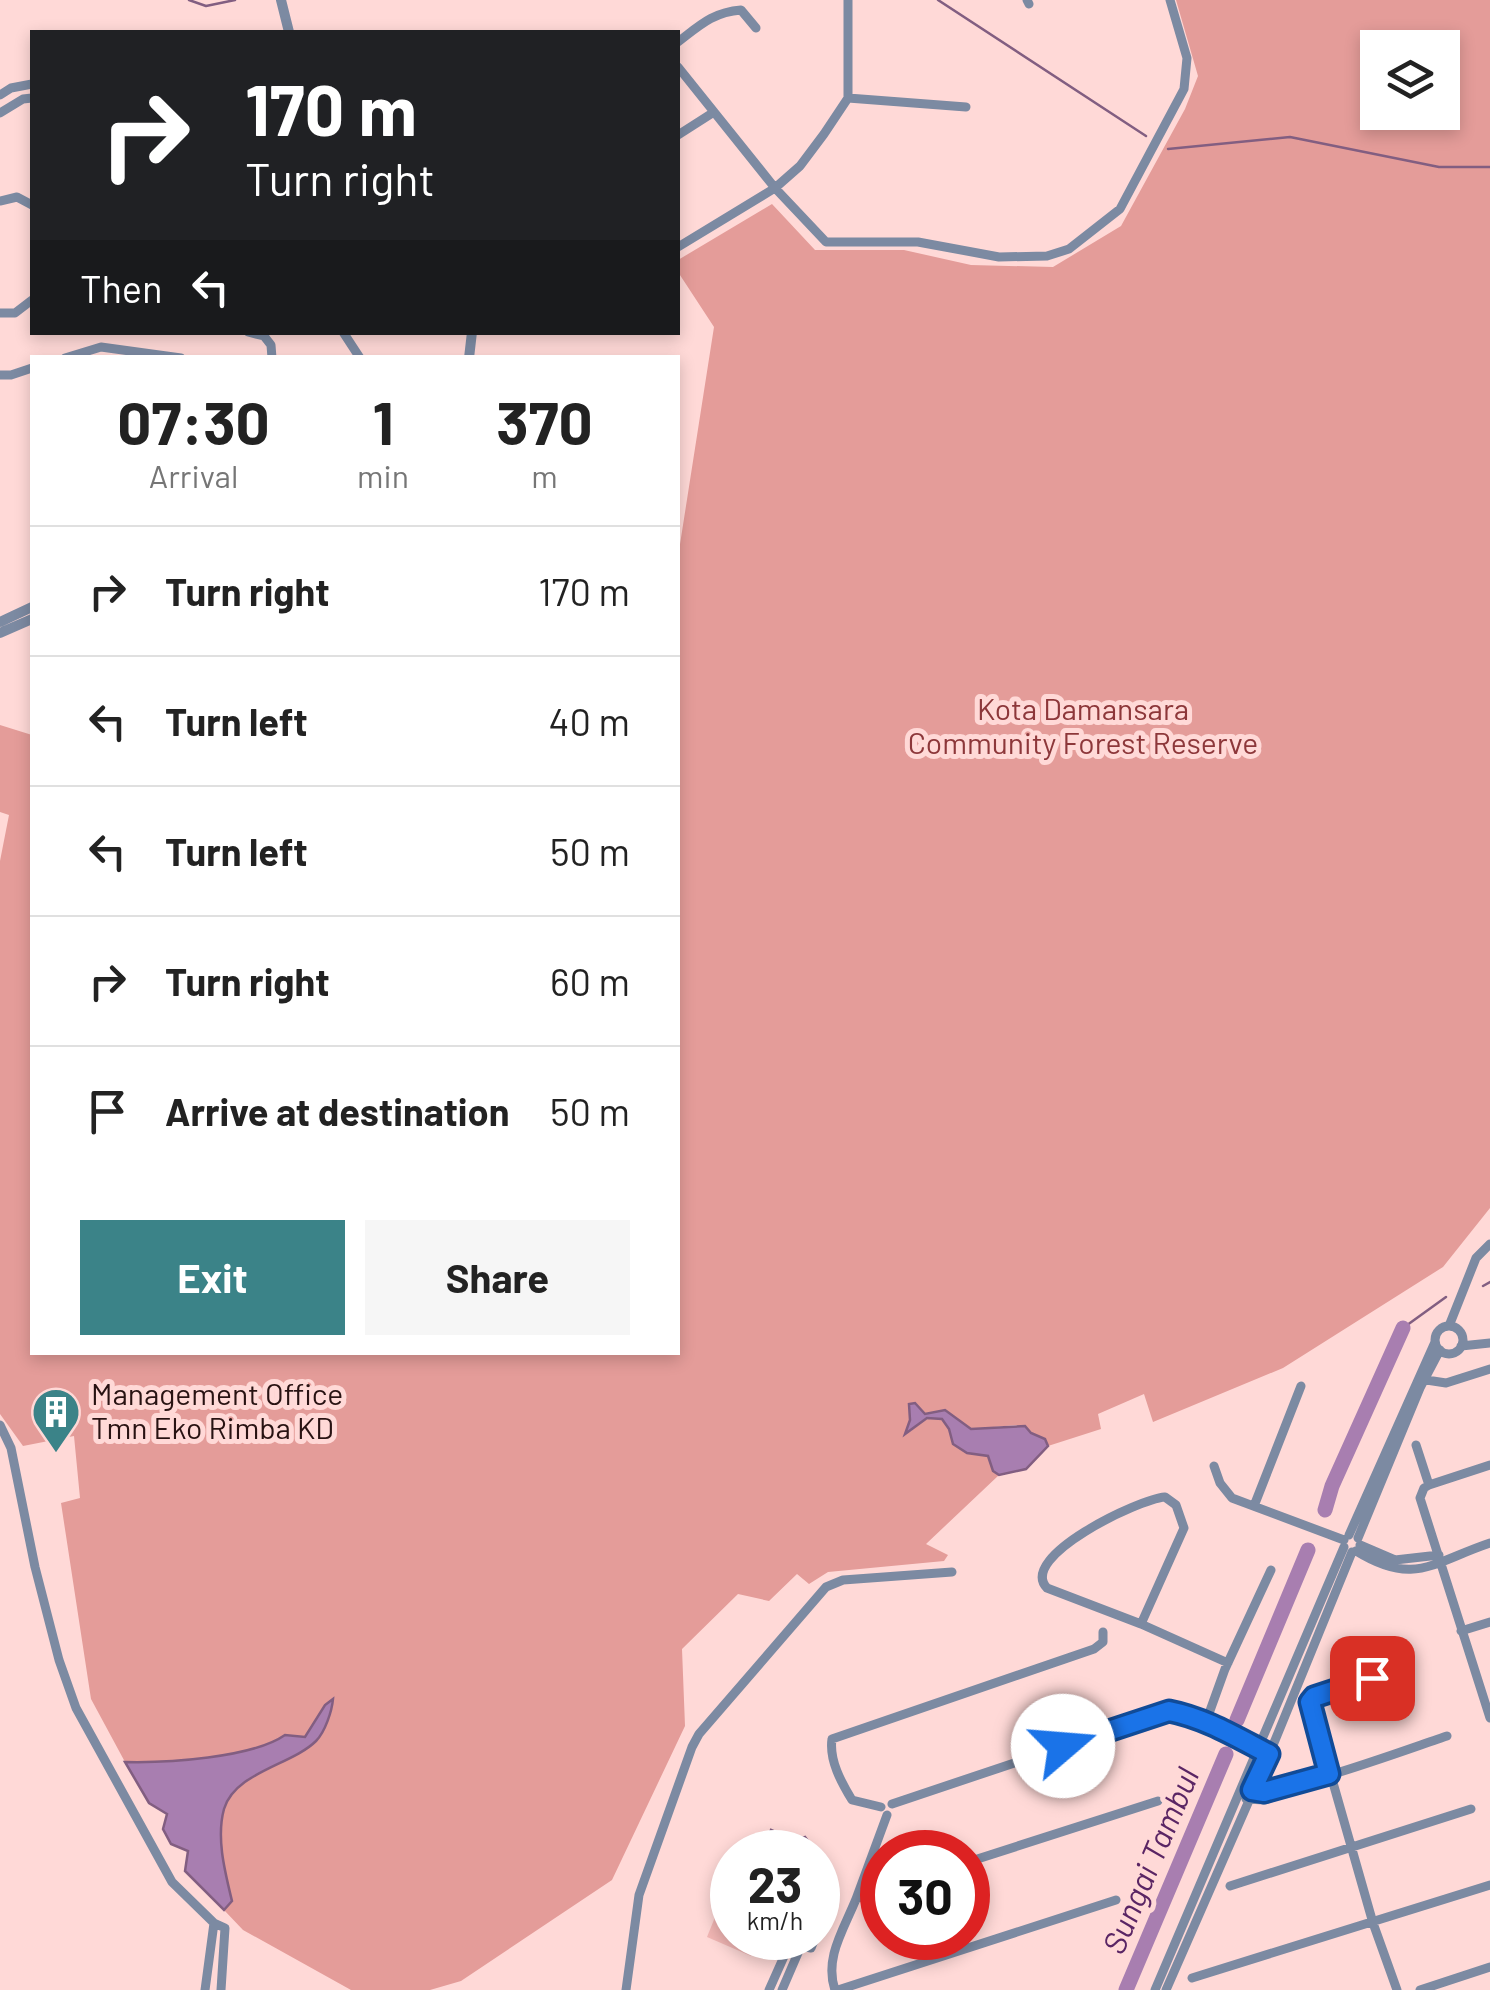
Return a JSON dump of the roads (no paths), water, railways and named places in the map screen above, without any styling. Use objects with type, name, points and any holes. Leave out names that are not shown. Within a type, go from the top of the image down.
[{"type":"street","points":[[281,0],[288,30]]},
{"type":"street","points":[[741,10],[746,0]]},
{"type":"street","points":[[680,245],[775,188],[800,166],[848,98],[848,0]]},
{"type":"street","points":[[680,69],[775,188],[826,242],[918,242],[999,257],[1047,256],[1070,248],[1120,209],[1184,89],[1188,58],[1170,0]]},
{"type":"street","points":[[741,10],[756,28]]},
{"type":"street","points":[[680,41],[718,13],[741,10]]},
{"type":"street","points":[[0,95],[30,84]]},
{"type":"street","points":[[0,112],[30,98]]},
{"type":"street","points":[[848,98],[966,107]]},
{"type":"street","points":[[680,134],[714,112]]},
{"type":"street","points":[[0,201],[17,197],[30,205]]},
{"type":"street","points":[[0,313],[15,313],[30,302]]},
{"type":"street","points":[[260,335],[271,345],[272,355]]},
{"type":"street","points":[[75,355],[102,347],[159,355]]},
{"type":"street","points":[[0,375],[30,368]]},
{"type":"street","points":[[0,622],[30,608]]},
{"type":"street","points":[[0,633],[30,620]]},
{"type":"street","points":[[1156,1990],[1245,1793],[1269,1754],[1420,1379],[1438,1346],[1440,1329],[1448,1326],[1476,1258],[1490,1244]]},
{"type":"street","points":[[1448,1326],[1460,1332],[1461,1346]]},
{"type":"street","points":[[1438,1346],[1451,1353],[1461,1346],[1490,1343]]},
{"type":"street","points":[[1420,1379],[1446,1383],[1490,1369]]},
{"type":"street","points":[[1254,1506],[1300,1386]]},
{"type":"street","points":[[0,1425],[11,1448],[35,1567],[76,1708],[172,1882],[214,1923],[225,1928],[222,1990]]},
{"type":"street","points":[[1416,1445],[1429,1484]]},
{"type":"street","points":[[1490,1465],[1429,1484],[1420,1498],[1490,1718]]},
{"type":"street","points":[[1214,1466],[1227,1494],[1394,1560],[1439,1559],[1490,1543]]},
{"type":"street","points":[[1141,1624],[1184,1528],[1176,1505],[1165,1497],[1116,1513],[1048,1558],[1040,1582],[1228,1663]]},
{"type":"street","points":[[1166,1990],[1245,1793],[1258,1749],[1352,1544]]},
{"type":"street","points":[[1207,1721],[1228,1663],[1272,1570]]},
{"type":"street","points":[[626,1990],[639,1894],[699,1734],[826,1586],[843,1580],[952,1572]]},
{"type":"street","points":[[1462,1631],[1490,1622]]},
{"type":"street","points":[[1103,1632],[1099,1646],[832,1738],[834,1763],[852,1800],[887,1809],[1169,1711],[1207,1721],[1269,1754]]},
{"type":"street","points":[[1397,1990],[1326,1775],[1311,1710],[1314,1697],[1402,1669]]},
{"type":"street","points":[[1245,1793],[1264,1792],[1326,1775],[1447,1736]]},
{"type":"street","points":[[990,1855],[1158,1801]]},
{"type":"street","points":[[887,1809],[831,1961],[830,1973],[837,1990],[1116,1900]]},
{"type":"street","points":[[1230,1886],[1471,1809]]},
{"type":"street","points":[[1192,1978],[1490,1885]]},
{"type":"street","points":[[856,1898],[860,1897]]},
{"type":"street","points":[[206,1990],[214,1923]]},
{"type":"street","points":[[770,1990],[783,1960]]},
{"type":"street","points":[[782,1990],[788,1960]]},
{"type":"street","points":[[1420,1990],[1490,1967]]},
{"type":"waterway","points":[[189,0],[206,6],[235,0]]},
{"type":"waterway","points":[[938,0],[1146,136]]},
{"type":"waterway","points":[[1168,149],[1290,137],[1439,167],[1490,167]]},
{"type":"waterway","name":"Sungai Tambul","points":[[1483,1286],[1490,1282]]},
{"type":"waterway","name":"Sungai Tambul","points":[[1403,1328],[1446,1297]]},
{"type":"waterway","name":"Sungai Tambul","points":[[1325,1510],[1332,1486],[1403,1328]]},
{"type":"waterway","name":"Sungai Tambul","points":[[1237,1720],[1308,1550]]},
{"type":"waterway","name":"Sungai Tambul","points":[[1126,1990],[1226,1754]]},
{"type":"place","name":"Management Office Tmn Eko Rimba KD","points":[[56,1454]]},
{"type":"park label","name":"Kota Damansara Community Forest Reserve","points":[[1083,727]]}]
